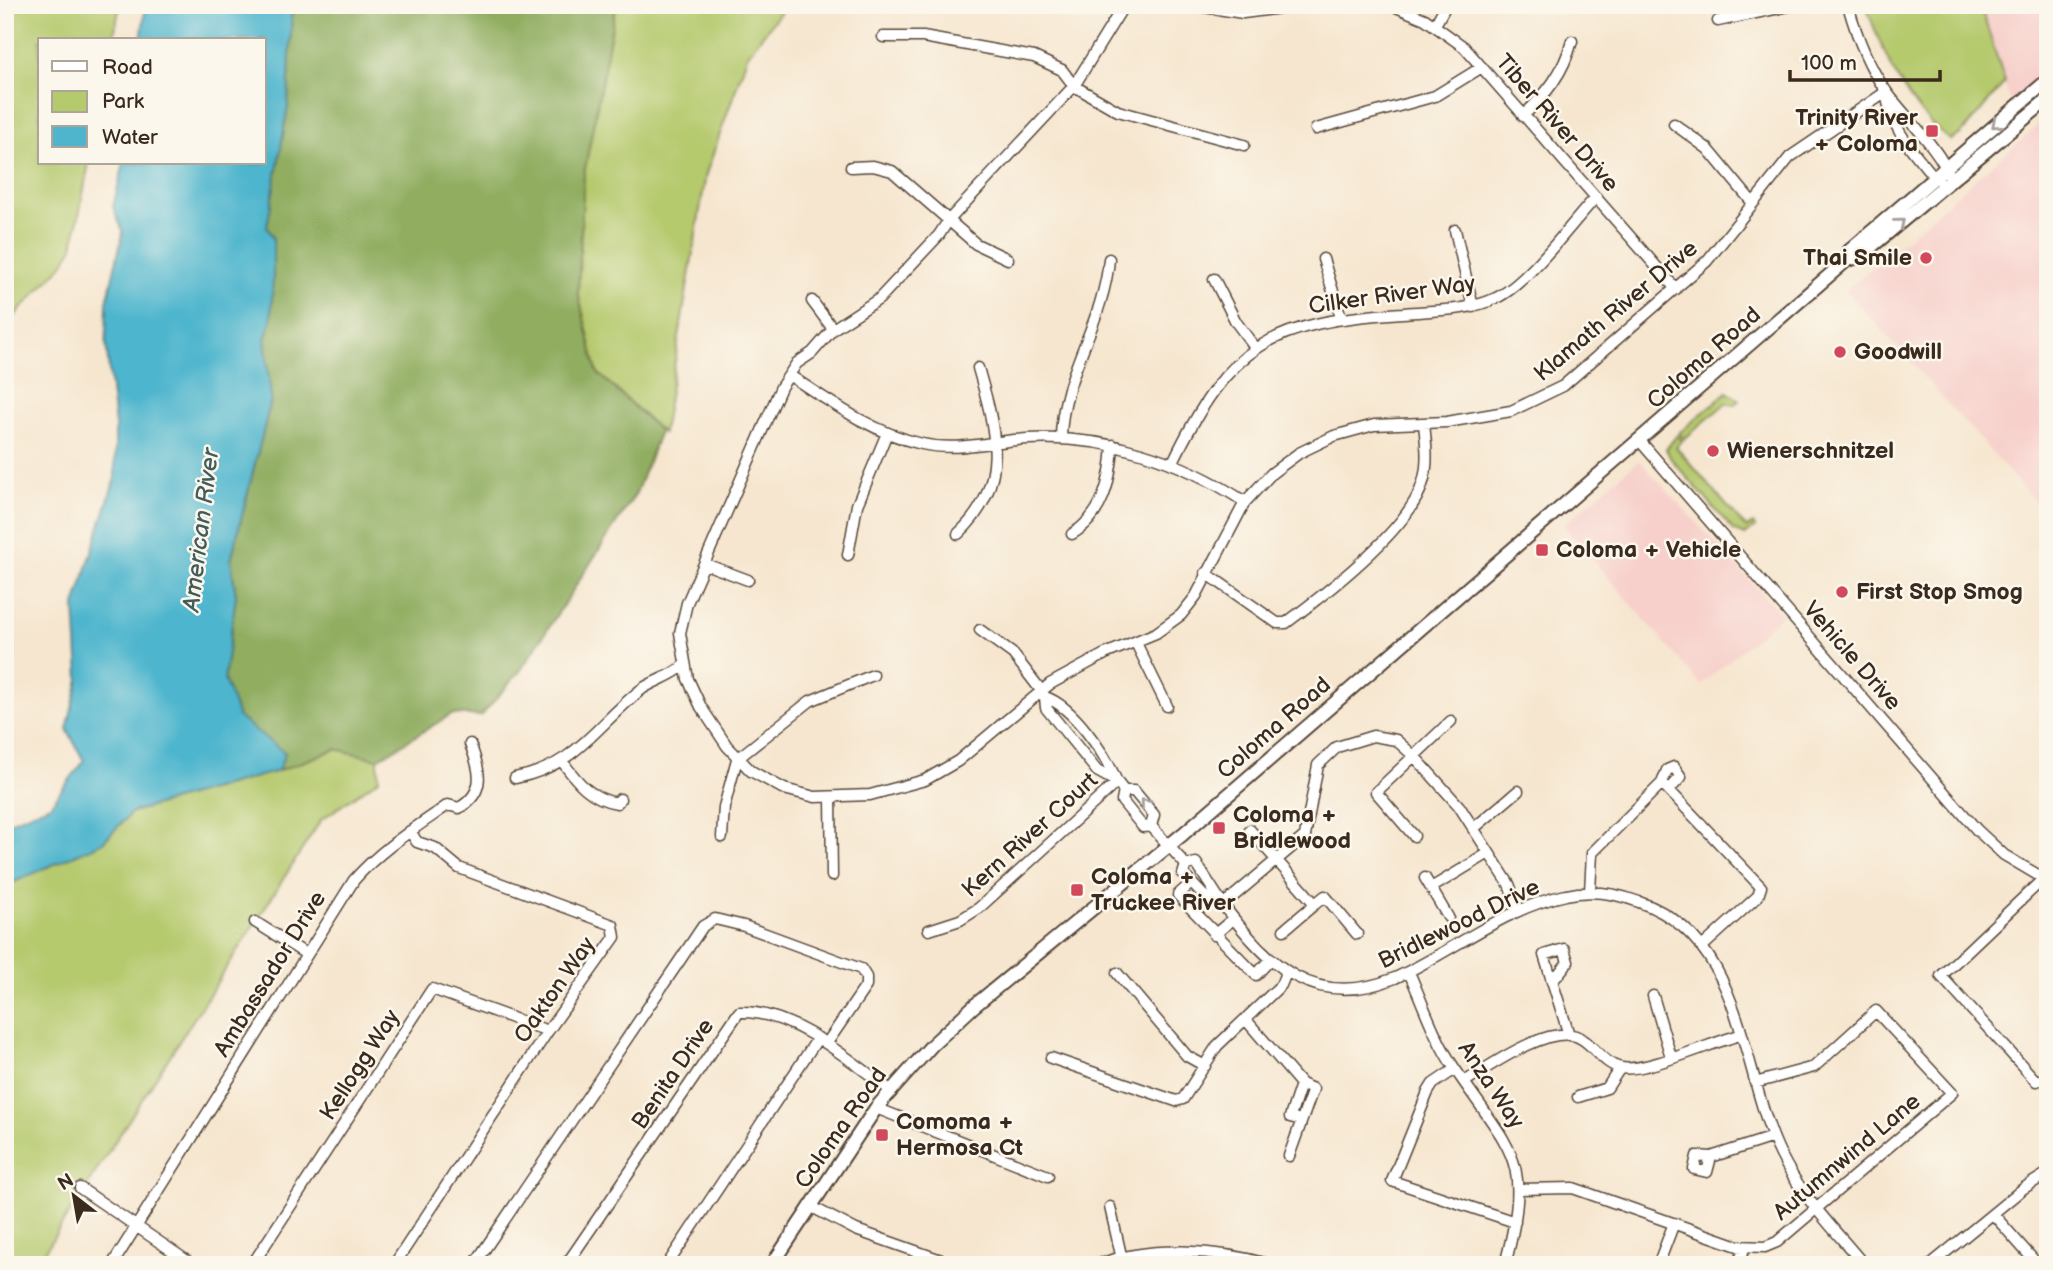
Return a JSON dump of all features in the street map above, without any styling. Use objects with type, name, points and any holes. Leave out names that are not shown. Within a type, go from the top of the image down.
[{"type":"main road","name":"Coloma Road","points":[[1847,260],[1849,251],[2048,80]]},
{"type":"main road","name":"Coloma Road","points":[[772,1265],[889,1089],[974,1006],[1168,846],[1847,260],[1859,257],[2048,99]]},
{"type":"street","name":"Klamath River Drive","points":[[1124,5],[1074,86],[879,299],[833,329],[812,354],[797,363],[781,387],[705,564],[683,618],[680,633],[684,665],[701,707],[737,759],[764,780],[784,789],[799,794],[831,797],[889,792],[934,776],[958,761],[1086,664],[1156,634],[1181,615],[1196,596],[1245,502],[1272,473],[1313,445],[1374,425],[1424,424],[1487,417],[1544,398],[1583,369],[1719,249],[1774,173],[1807,142],[1886,92]]},
{"type":"street","points":[[1192,5],[1243,13],[1304,5]]},
{"type":"street","name":"Tiber River Drive","points":[[1391,5],[1435,25],[1464,47],[1676,289]]},
{"type":"street","points":[[1435,25],[1446,5]]},
{"type":"street","points":[[1718,21],[1794,5]]},
{"type":"street","points":[[1848,5],[1873,70],[1886,92],[1946,167],[1950,182]]},
{"type":"street","points":[[883,37],[923,37],[1034,57],[1062,70],[1074,86],[1133,117],[1244,145]]},
{"type":"street","points":[[1523,116],[1554,84],[1565,66],[1572,41]]},
{"type":"street","points":[[1316,129],[1435,96],[1482,67]]},
{"type":"street","points":[[1886,92],[1890,118],[1896,130],[1934,177],[1950,182]]},
{"type":"street","points":[[1674,124],[1708,149],[1752,202]]},
{"type":"street","points":[[851,167],[873,166],[892,172],[976,244],[1008,259]]},
{"type":"street","name":"Cilker River Way","points":[[1172,464],[1204,401],[1230,370],[1256,349],[1289,331],[1341,317],[1473,307],[1512,289],[1596,197]]},
{"type":"street","points":[[1455,230],[1473,307]]},
{"type":"street","points":[[1061,439],[1063,405],[1103,301],[1110,259]]},
{"type":"street","points":[[1323,259],[1341,317]]},
{"type":"street","points":[[1214,279],[1236,322],[1256,349]]},
{"type":"street","points":[[812,301],[833,329]]},
{"type":"street","points":[[958,534],[976,516],[988,496],[995,471],[995,441],[978,368]]},
{"type":"street","points":[[789,375],[817,396],[887,433],[936,446],[969,447],[995,441],[1061,439],[1113,445],[1172,464],[1245,502]]},
{"type":"street","points":[[1206,573],[1276,623],[1286,623],[1391,534],[1412,510],[1419,496],[1427,465],[1424,424]]},
{"type":"street","points":[[848,555],[857,505],[887,433]]},
{"type":"street","name":"Vehicle Drive","points":[[1640,441],[1977,830],[2004,855],[2045,880]]},
{"type":"street","points":[[1072,534],[1085,525],[1099,507],[1110,477],[1113,445]]},
{"type":"street","points":[[705,564],[748,580]]},
{"type":"street","points":[[980,630],[1013,654],[1043,694],[1063,705],[1109,761],[1121,786],[1122,801],[1143,827],[1152,826],[1154,815],[1134,791],[1121,786],[1097,771],[1046,708],[1043,694]]},
{"type":"street","points":[[1136,643],[1167,706]]},
{"type":"street","points":[[515,778],[546,770],[562,761],[639,691],[684,665]]},
{"type":"street","points":[[722,837],[724,807],[737,759],[810,701],[873,675]]},
{"type":"street","points":[[1414,836],[1376,792],[1415,757],[1419,748],[1451,721]]},
{"type":"street","points":[[1223,905],[1305,836],[1318,765],[1337,747],[1373,736],[1396,740],[1459,806],[1509,884],[1519,911]]},
{"type":"street","name":"Ambassador Drive","points":[[112,1265],[354,880],[381,853],[410,831],[448,805],[459,807],[475,794],[480,774],[470,744]]},
{"type":"street","points":[[562,761],[589,793],[610,802],[617,803],[620,799]]},
{"type":"street","name":"Kern River Court","points":[[929,930],[960,920],[979,908],[1121,786]]},
{"type":"street","points":[[1590,892],[1591,853],[1666,786],[1761,887],[1758,896],[1703,946]]},
{"type":"street","points":[[1473,829],[1518,791]]},
{"type":"street","points":[[831,797],[832,876]]},
{"type":"street","name":"Bridlewood Drive","points":[[1152,826],[1186,866]]},
{"type":"street","points":[[1250,830],[1315,904]]},
{"type":"street","name":"Oakton Way","points":[[394,1265],[548,1031],[615,937],[612,925],[459,868],[435,848],[417,842],[410,831]]},
{"type":"street","points":[[1431,888],[1489,853]]},
{"type":"street","name":"Bridlewood Drive","points":[[1186,866],[1196,863],[1234,919],[1269,961],[1286,974],[1315,985],[1358,989],[1409,972],[1519,911],[1548,900],[1590,892],[1614,894],[1653,907],[1685,927],[1703,946],[1722,980],[1773,1137],[1793,1177],[1864,1265]]},
{"type":"street","name":"Bridlewood Drive","points":[[1186,866],[1183,874],[1190,884],[1223,905]]},
{"type":"street","points":[[1425,878],[1448,917]]},
{"type":"street","points":[[2045,880],[1941,975],[2036,1081],[2048,1079]]},
{"type":"street","points":[[1190,884],[1178,895],[1214,935],[1256,975],[1269,961]]},
{"type":"street","points":[[1284,930],[1325,897],[1357,934]]},
{"type":"street","points":[[474,1265],[703,926],[715,919],[744,926],[861,969],[866,977],[866,986],[822,1040],[667,1265]]},
{"type":"street","points":[[1214,935],[1234,919]]},
{"type":"street","points":[[255,922],[306,954]]},
{"type":"street","name":"Anza Way","points":[[1409,972],[1455,1069],[1510,1147],[1519,1189],[1505,1265]]},
{"type":"street","points":[[1117,973],[1187,1056],[1205,1066]]},
{"type":"street","points":[[1051,1058],[1176,1101],[1184,1099],[1217,1046],[1247,1021],[1281,985],[1286,974]]},
{"type":"street","points":[[1552,982],[1569,1035]]},
{"type":"street","name":"Kellogg Way","points":[[252,1265],[432,989],[548,1031]]},
{"type":"street","points":[[1653,996],[1671,1057]]},
{"type":"street","name":"Benita Drive","points":[[566,1265],[739,1012],[760,1011],[822,1040],[889,1089]]},
{"type":"street","name":"Autumnwind Lane","points":[[1744,1248],[1765,1247],[1777,1242],[1952,1093],[1876,1011],[1814,1067],[1755,1083]]},
{"type":"street","points":[[1247,1021],[1301,1084],[1313,1089],[1289,1156]]},
{"type":"street","points":[[1464,1082],[1514,1050],[1569,1035],[1582,1039],[1620,1068],[1635,1068],[1740,1035]]},
{"type":"street","points":[[1578,1097],[1607,1088],[1620,1068]]},
{"type":"street","points":[[1455,1069],[1433,1084],[1428,1092],[1392,1181],[1515,1222]]},
{"type":"street","points":[[876,1108],[1048,1176]]},
{"type":"street","points":[[1712,1157],[1773,1137]]},
{"type":"street","points":[[1930,1265],[2048,1173]]},
{"type":"street","points":[[80,1188],[193,1265]]},
{"type":"street","points":[[1519,1189],[1573,1188],[1744,1248],[1739,1265]]},
{"type":"street","points":[[812,1207],[856,1230],[955,1265]]},
{"type":"street","points":[[1110,1207],[1121,1255]]},
{"type":"street","points":[[1993,1214],[2038,1265]]},
{"type":"street","points":[[1658,1265],[1674,1223]]},
{"type":"street","points":[[1097,1265],[1121,1255],[1214,1259],[1271,1265]]},
{"type":"shaded area","points":[[1978,5],[2048,5],[2048,72],[2011,104]]},
{"type":"shaded area","points":[[2048,117],[2048,516],[1846,290]]},
{"type":"shaded area","points":[[1639,460],[1782,615],[1701,685],[1563,525]]},
{"type":"green space","points":[[5,5],[120,5],[113,38],[38,38],[38,164],[89,164],[73,247],[62,266],[5,326]]},
{"type":"green space","points":[[292,5],[616,5],[584,174],[578,293],[597,372],[660,431],[636,493],[521,670],[481,716],[452,714],[378,759],[336,749],[278,771],[285,753],[238,717],[224,679],[236,596],[231,560],[271,400],[265,339],[271,320],[273,238],[267,227],[288,106]]},
{"type":"green space","points":[[616,5],[786,5],[748,54],[706,174],[663,433],[597,372],[578,293],[584,174]]},
{"type":"green space","points":[[1866,5],[1980,5],[2005,82],[1961,134],[1950,140],[1921,113],[1898,79]]},
{"type":"green space","points":[[1727,392],[1739,400],[1734,405],[1726,403],[1684,439],[1679,433]]},
{"type":"green space","points":[[1677,435],[1682,441],[1676,447],[1746,528],[1753,524],[1755,527],[1745,535],[1734,531],[1671,459],[1666,449]]},
{"type":"green space","points":[[336,749],[378,759],[379,779],[321,820],[36,1265],[5,1265],[5,886],[102,843],[132,812],[278,771]]},
{"type":"water","name":"American River","points":[[146,5],[292,5],[288,106],[267,227],[273,238],[271,321],[265,339],[271,400],[231,560],[236,596],[224,679],[238,717],[285,753],[278,771],[132,812],[102,843],[5,886],[5,824],[50,805],[84,761],[67,729],[79,679],[75,606],[115,478],[115,426],[106,343],[107,302],[123,232],[113,207],[124,164],[266,164],[266,38],[141,38]]},
{"type":"place","name":"Trinity River + Coloma","points":[[1932,131]]},
{"type":"place","name":"Thai Smile","points":[[1926,258]]},
{"type":"place","name":"Goodwill","points":[[1840,352]]},
{"type":"place","name":"Wienerschnitzel","points":[[1713,451]]},
{"type":"place","name":"Coloma + Vehicle","points":[[1542,550]]},
{"type":"place","name":"First Stop Smog","points":[[1842,592]]},
{"type":"place","name":"Coloma + Bridlewood","points":[[1219,828]]},
{"type":"place","name":"Coloma + Truckee River","points":[[1077,890]]},
{"type":"place","name":"Comoma + Hermosa Ct","points":[[882,1135]]}]
